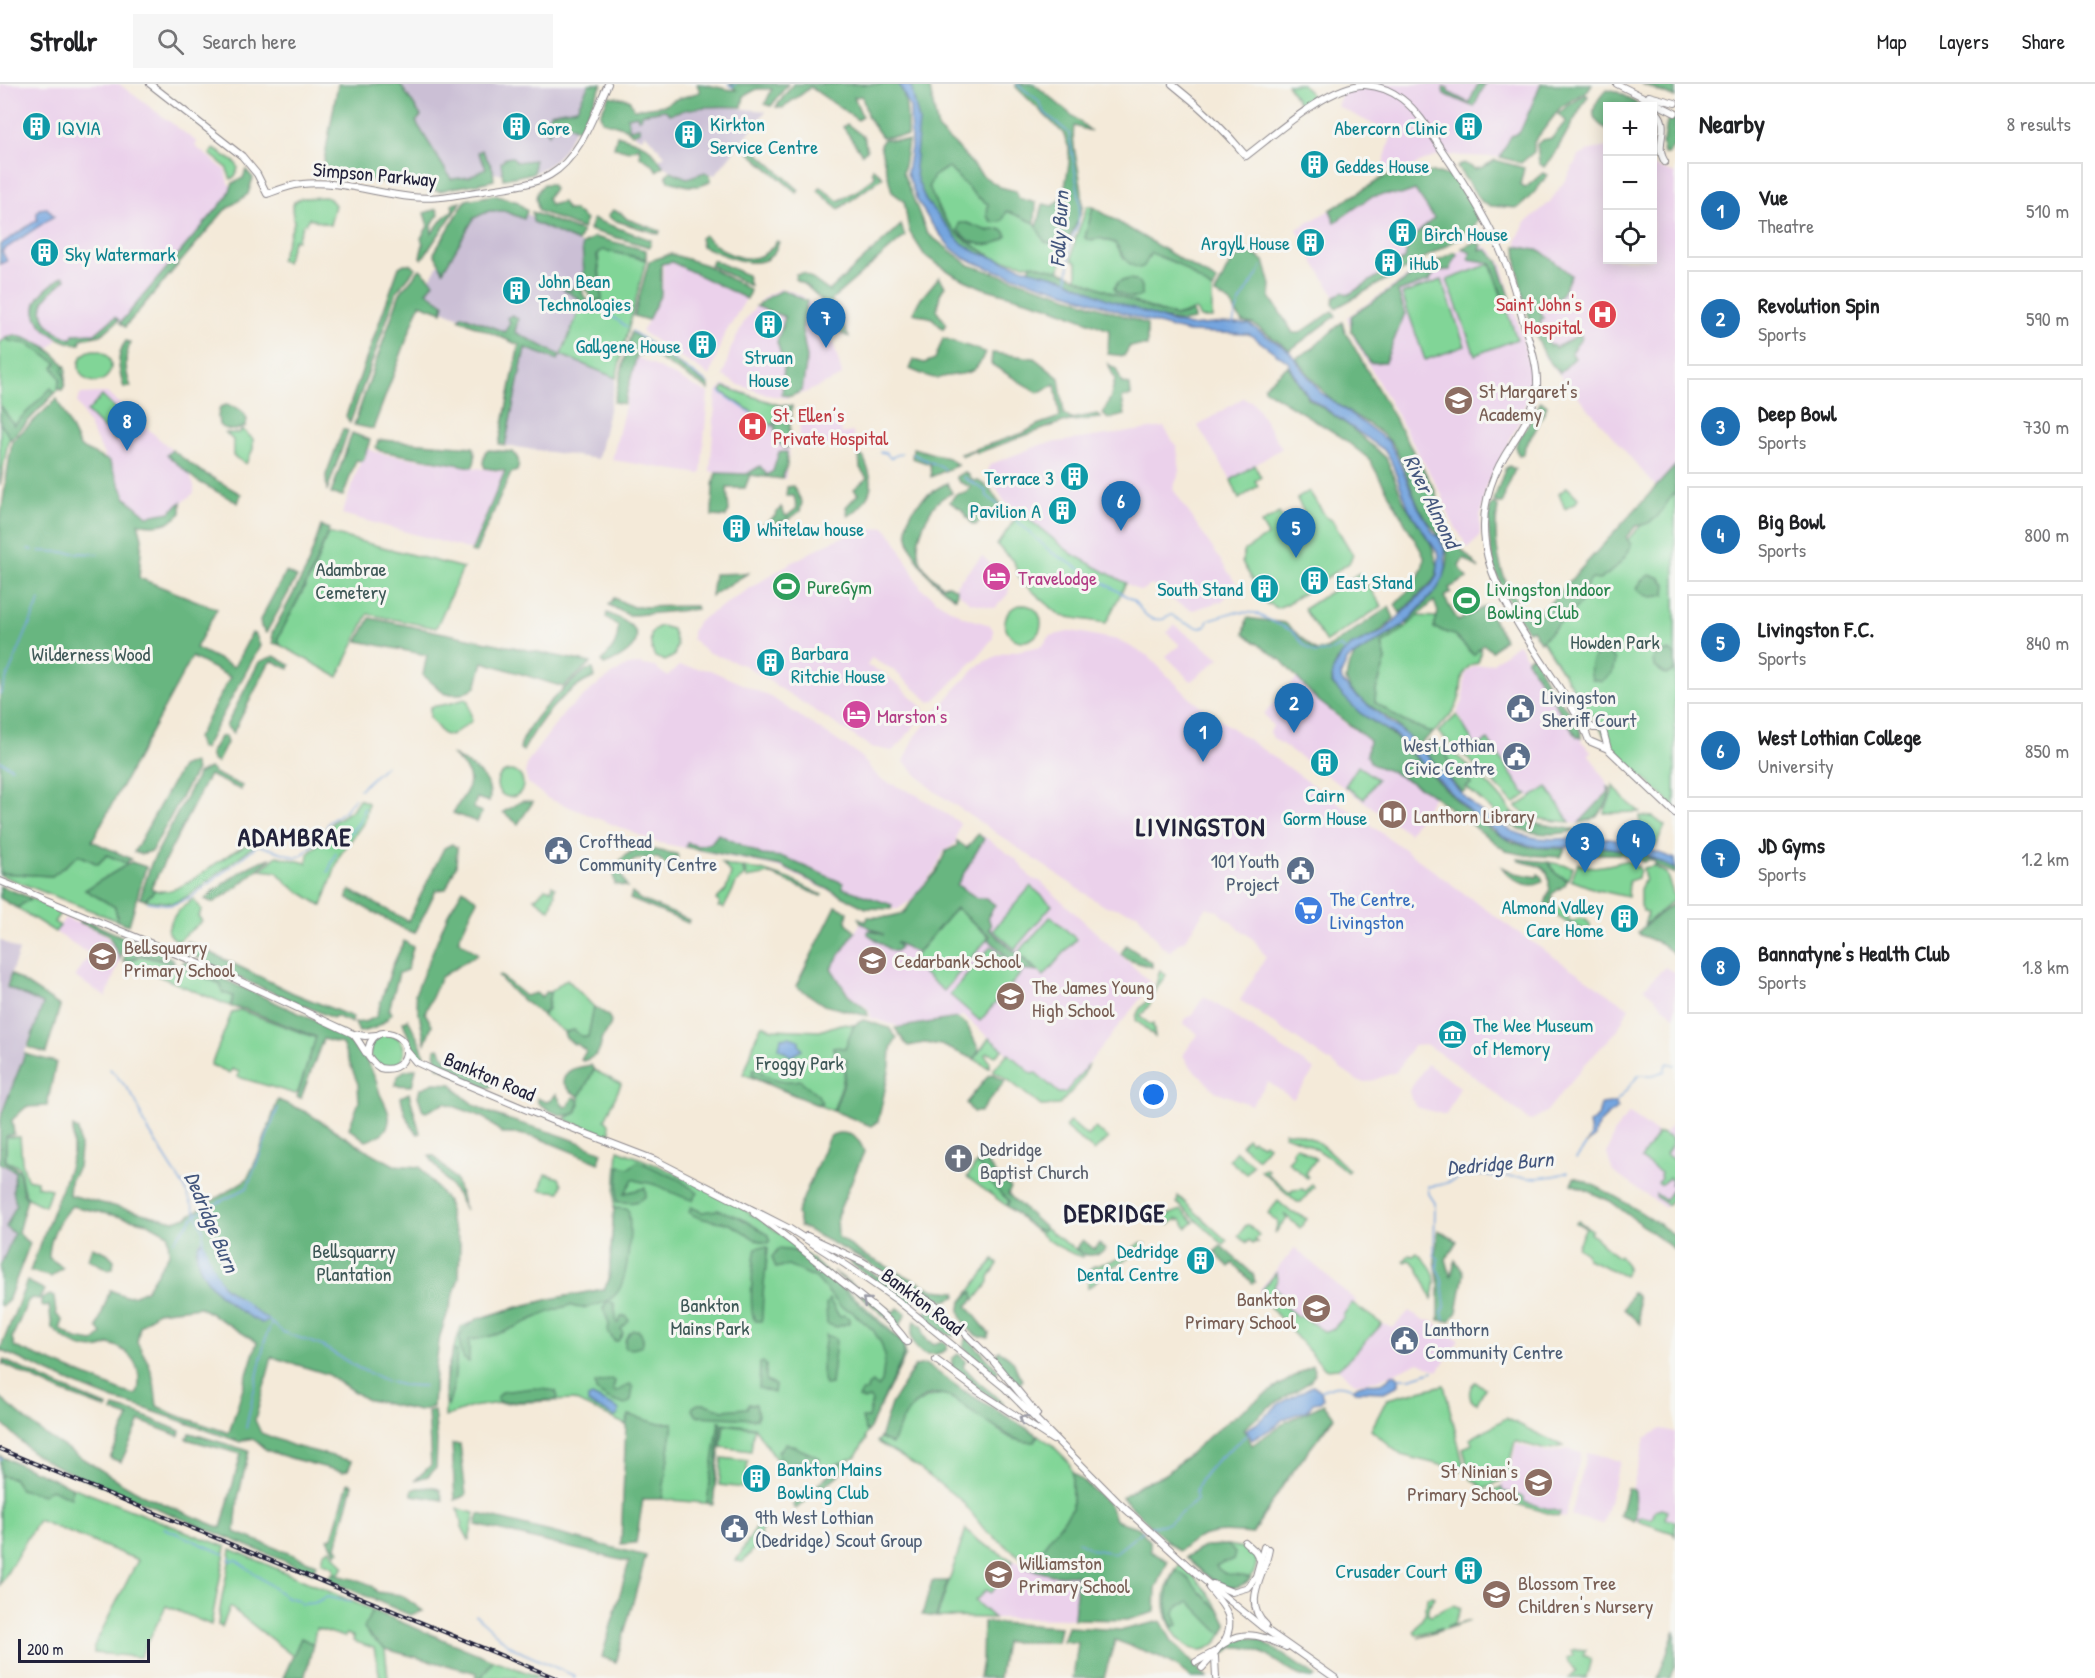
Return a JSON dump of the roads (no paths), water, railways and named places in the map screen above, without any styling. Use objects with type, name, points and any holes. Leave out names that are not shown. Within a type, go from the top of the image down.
[{"type":"main road","name":"Simpson Parkway","points":[[150,84],[242,156],[257,174],[267,194],[289,186],[317,183],[411,197],[436,197],[535,182],[551,175],[572,155],[592,120],[608,84]]},
{"type":"main road","points":[[1172,84],[1206,113],[1246,156],[1329,95],[1339,90],[1366,85],[1392,92],[1414,109],[1433,136],[1478,206],[1504,259],[1536,367],[1536,390],[1531,409],[1498,466],[1487,496],[1484,526],[1487,556],[1497,586],[1590,731],[1591,743],[1602,742]]},
{"type":"main road","points":[[1620,86],[1675,103]]},
{"type":"main road","points":[[1620,86],[1644,102]]},
{"type":"main road","points":[[1620,86],[1675,113]]},
{"type":"main road","points":[[1657,114],[1663,122],[1661,153],[1665,162]]},
{"type":"main road","points":[[1657,142],[1662,140]]},
{"type":"main road","points":[[1590,731],[1597,727],[1603,730],[1602,742],[1608,749],[1675,813]]},
{"type":"main road","points":[[0,880],[227,975],[353,1034],[365,1036],[386,1032],[395,1034],[401,1039],[406,1050],[404,1058],[400,1065],[394,1068],[380,1068],[375,1065],[353,1034]]},
{"type":"main road","points":[[368,1054],[371,1040],[377,1035]]},
{"type":"main road","name":"Bankton Road","points":[[406,1050],[416,1062],[551,1120],[655,1160],[734,1199],[790,1229],[897,1300],[1005,1388],[1137,1520],[1201,1577],[1261,1626],[1335,1678]]},
{"type":"main road","name":"Bankton Road","points":[[400,1065],[416,1062]]},
{"type":"main road","points":[[734,1199],[784,1234],[858,1295],[894,1326],[907,1342]]},
{"type":"main road","points":[[790,1229],[862,1262],[936,1305]]},
{"type":"main road","points":[[959,1327],[999,1368],[1060,1442]]},
{"type":"main road","points":[[936,1360],[1070,1453]]},
{"type":"main road","points":[[1245,1542],[1253,1548],[1260,1560]]},
{"type":"main road","points":[[1201,1577],[1232,1592],[1243,1590],[1249,1587],[1256,1576],[1260,1560],[1267,1548],[1257,1588],[1255,1610],[1262,1622],[1288,1645]]},
{"type":"main road","points":[[1201,1577],[1230,1618],[1230,1628],[1222,1645],[1202,1668]]},
{"type":"main road","points":[[1222,1645],[1237,1636],[1250,1634],[1295,1650]]},
{"type":"main road","points":[[1196,1662],[1215,1654]]},
{"type":"main road","points":[[1215,1654],[1216,1678]]},
{"type":"water","points":[[899,84],[911,86],[919,121],[915,168],[917,179],[926,201],[960,242],[976,252],[1063,278],[1105,298],[1169,321],[1190,326],[1224,323],[1250,325],[1289,351],[1320,392],[1388,441],[1395,452],[1418,507],[1445,551],[1446,567],[1444,577],[1437,589],[1405,624],[1348,659],[1341,674],[1342,681],[1350,690],[1413,741],[1477,808],[1506,828],[1534,837],[1599,838],[1626,842],[1675,859],[1675,869],[1640,852],[1604,847],[1537,847],[1502,836],[1471,813],[1395,735],[1360,713],[1343,696],[1333,684],[1332,673],[1342,654],[1351,646],[1384,631],[1432,584],[1437,576],[1439,555],[1409,509],[1390,458],[1384,450],[1309,397],[1288,362],[1249,334],[1188,332],[1168,327],[964,258],[950,247],[917,200],[907,173],[911,147],[910,108]]},
{"type":"water","points":[[47,208],[54,216],[2,251],[7,261],[0,264],[0,245],[37,220],[39,209]]},
{"type":"water","points":[[789,1037],[799,1040],[802,1050],[791,1056],[779,1048],[781,1038]]},
{"type":"water","points":[[1615,1103],[1618,1108],[1606,1117],[1600,1124],[1595,1137],[1586,1145],[1591,1135],[1589,1124],[1598,1117],[1601,1104]]},
{"type":"water","points":[[203,1241],[210,1262],[222,1285],[269,1321],[262,1323],[252,1318],[216,1291],[200,1267],[197,1255],[199,1243]]},
{"type":"water","points":[[1395,1374],[1399,1378],[1399,1385],[1384,1392],[1353,1389],[1358,1385],[1382,1383]]},
{"type":"water","points":[[1312,1386],[1321,1391],[1323,1399],[1320,1402],[1313,1403],[1308,1410],[1283,1419],[1276,1426],[1252,1440],[1246,1430],[1279,1404]]},
{"type":"water","points":[[592,1396],[617,1408],[618,1415],[615,1417],[588,1403],[588,1398]]},
{"type":"waterway","points":[[728,84],[732,87],[736,84]]},
{"type":"waterway","name":"Folly Burn","points":[[1017,84],[1038,100],[1044,112],[1069,133],[1080,203],[1078,224],[1070,243],[1068,281]]},
{"type":"waterway","points":[[1233,326],[1240,302],[1262,266]]},
{"type":"waterway","points":[[590,301],[627,327]]},
{"type":"waterway","points":[[632,331],[709,384]]},
{"type":"waterway","points":[[720,392],[770,428]]},
{"type":"waterway","points":[[880,452],[886,453],[890,458],[902,453]]},
{"type":"waterway","points":[[913,454],[945,469]]},
{"type":"waterway","points":[[963,477],[986,491],[987,496],[1007,512]]},
{"type":"waterway","points":[[1016,520],[1051,552],[1133,600],[1143,612],[1153,619],[1164,619],[1172,615],[1200,628],[1206,625],[1208,620],[1234,612],[1255,613],[1292,631],[1304,645],[1315,653],[1340,647],[1345,650]]},
{"type":"waterway","points":[[28,549],[33,550]]},
{"type":"waterway","points":[[39,551],[98,554]]},
{"type":"waterway","points":[[0,694],[40,600]]},
{"type":"waterway","points":[[0,761],[12,768]]},
{"type":"waterway","points":[[360,789],[386,765]]},
{"type":"waterway","points":[[148,902],[171,905],[190,898],[258,845],[296,857],[301,856],[321,837],[329,822],[344,811],[355,798]]},
{"type":"waterway","points":[[340,845],[360,821],[364,808]]},
{"type":"waterway","points":[[328,872],[336,853]]},
{"type":"waterway","name":"Dedridge Burn","points":[[1615,1103],[1639,1075],[1653,1075],[1665,1071],[1668,1063],[1675,1065]]},
{"type":"waterway","name":"Dedridge Burn","points":[[110,1069],[131,1094],[143,1122],[184,1187],[203,1229],[203,1241],[221,1284]]},
{"type":"waterway","points":[[173,1242],[196,1214],[247,1188],[278,1108]]},
{"type":"waterway","name":"Dedridge Burn","points":[[1576,1159],[1586,1145]]},
{"type":"waterway","name":"Dedridge Burn","points":[[1444,1319],[1442,1280],[1437,1268],[1438,1258],[1434,1255],[1435,1203],[1429,1194],[1428,1186],[1437,1186],[1468,1176],[1531,1178],[1568,1172]]},
{"type":"waterway","name":"Dedridge Burn","points":[[239,1298],[249,1306]]},
{"type":"waterway","name":"Dedridge Burn","points":[[268,1320],[283,1332],[322,1346],[358,1368],[387,1381],[401,1385],[424,1386]]},
{"type":"waterway","points":[[246,1428],[266,1336],[271,1324]]},
{"type":"waterway","name":"Dedridge Burn","points":[[1399,1378],[1410,1378],[1433,1371]]},
{"type":"waterway","name":"Dedridge Burn","points":[[1321,1391],[1337,1386],[1353,1389]]},
{"type":"waterway","name":"Dedridge Burn","points":[[1150,1527],[1169,1523],[1197,1500],[1196,1492],[1205,1473],[1223,1454],[1248,1434]]},
{"type":"waterway","points":[[164,1528],[224,1554]]},
{"type":"waterway","name":"Dedridge Burn","points":[[1078,1541],[1090,1549],[1115,1553],[1144,1530]]},
{"type":"waterway","points":[[230,1557],[230,1561],[236,1560],[286,1597],[298,1600],[301,1604],[314,1603],[327,1597],[351,1602]]},
{"type":"waterway","points":[[476,1615],[507,1644],[575,1676],[574,1678]]},
{"type":"railway","points":[[0,1449],[556,1678]]},
{"type":"place","name":"IQVIA","points":[[36,127]]},
{"type":"place","name":"Gore","points":[[516,127]]},
{"type":"place","name":"Abercorn Clinic","points":[[1468,127]]},
{"type":"place","name":"Kirkton Service Centre","points":[[689,134]]},
{"type":"place","name":"Geddes House","points":[[1314,165]]},
{"type":"place","name":"Birch House","points":[[1403,233]]},
{"type":"place","name":"Argyll House","points":[[1311,242]]},
{"type":"place","name":"Sky Watermark","points":[[44,253]]},
{"type":"place","name":"iHub","points":[[1388,262]]},
{"type":"place","name":"John Bean Technologies","points":[[517,291]]},
{"type":"place","name":"Saint John's Hospital","points":[[1603,314]]},
{"type":"place","name":"Struan House","points":[[769,325]]},
{"type":"place","name":"Gallgene House","points":[[702,345]]},
{"type":"place","name":"JD Gyms","points":[[826,348]]},
{"type":"place","name":"St Margaret's Academy","points":[[1458,401]]},
{"type":"place","name":"St. Ellen’s Private Hospital","points":[[752,426]]},
{"type":"place","name":"Bannatyne's Health Club","points":[[127,451]]},
{"type":"place","name":"Terrace 3","points":[[1075,477]]},
{"type":"place","name":"Pavilion A","points":[[1062,510]]},
{"type":"place","name":"Whitelaw house","points":[[736,528]]},
{"type":"place","name":"West Lothian College","points":[[1121,531]]},
{"type":"place","name":"Livingston F.C.","points":[[1296,558]]},
{"type":"place","name":"Travelodge","points":[[997,577]]},
{"type":"place","name":"East Stand","points":[[1315,581]]},
{"type":"place","name":"PureGym","points":[[786,586]]},
{"type":"place","name":"South Stand","points":[[1264,588]]},
{"type":"place","name":"Livingston Indoor Bowling Club","points":[[1466,600]]},
{"type":"place","name":"Barbara Ritchie House","points":[[770,663]]},
{"type":"place","name":"Livingston Sheriff Court","points":[[1521,708]]},
{"type":"place","name":"Marston's","points":[[856,715]]},
{"type":"place","name":"Revolution Spin","points":[[1294,733]]},
{"type":"place","name":"West Lothian Civic Centre","points":[[1516,756]]},
{"type":"place","name":"Vue","points":[[1203,762]]},
{"type":"place","name":"Cairn Gorm House","points":[[1325,763]]},
{"type":"place","name":"Lanthorn Library","points":[[1393,815]]},
{"type":"place","name":"Crofthead Community Centre","points":[[558,851]]},
{"type":"place","name":"Big Bowl","points":[[1636,870]]},
{"type":"place","name":"101 Youth Project","points":[[1300,871]]},
{"type":"place","name":"Deep Bowl","points":[[1585,873]]},
{"type":"place","name":"The Centre, Livingston","points":[[1309,910]]},
{"type":"place","name":"Almond Valley Care Home","points":[[1625,918]]},
{"type":"place","name":"Bellsquarry Primary School","points":[[103,957]]},
{"type":"place","name":"Cedarbank School","points":[[873,960]]},
{"type":"place","name":"The James Young High School","points":[[1011,997]]},
{"type":"place","name":"The Wee Museum of Memory","points":[[1452,1035]]},
{"type":"place","name":"Dedridge Baptist Church","points":[[959,1159]]},
{"type":"place","name":"Dedridge Dental Centre","points":[[1200,1261]]},
{"type":"place","name":"Bankton Primary School","points":[[1317,1309]]},
{"type":"place","name":"Lanthorn Community Centre","points":[[1404,1340]]},
{"type":"place","name":"Bankton Mains Bowling Club","points":[[756,1479]]},
{"type":"place","name":"St Ninian's Primary School","points":[[1539,1482]]},
{"type":"place","name":"9th West Lothian (Dedridge) Scout Group","points":[[734,1528]]},
{"type":"place","name":"Crusader Court","points":[[1468,1570]]},
{"type":"place","name":"Williamston Primary School","points":[[998,1574]]},
{"type":"place","name":"Blossom Tree Children's Nursery","points":[[1497,1594]]},
{"type":"district","name":"LIVINGSTON","points":[[1201,826]]},
{"type":"district","name":"ADAMBRAE","points":[[295,836]]},
{"type":"district","name":"DEDRIDGE","points":[[1115,1212]]},
{"type":"water label","name":"River Almond","points":[[1432,501]]},
{"type":"park label","name":"Adambrae Cemetery","points":[[351,580]]},
{"type":"park label","name":"Howden Park","points":[[1615,641]]},
{"type":"park label","name":"Wilderness Wood","points":[[91,653]]},
{"type":"park label","name":"Froggy Park","points":[[800,1062]]},
{"type":"park label","name":"Bellsquarry Plantation","points":[[354,1262]]},
{"type":"park label","name":"Bankton Mains Park","points":[[710,1316]]}]
